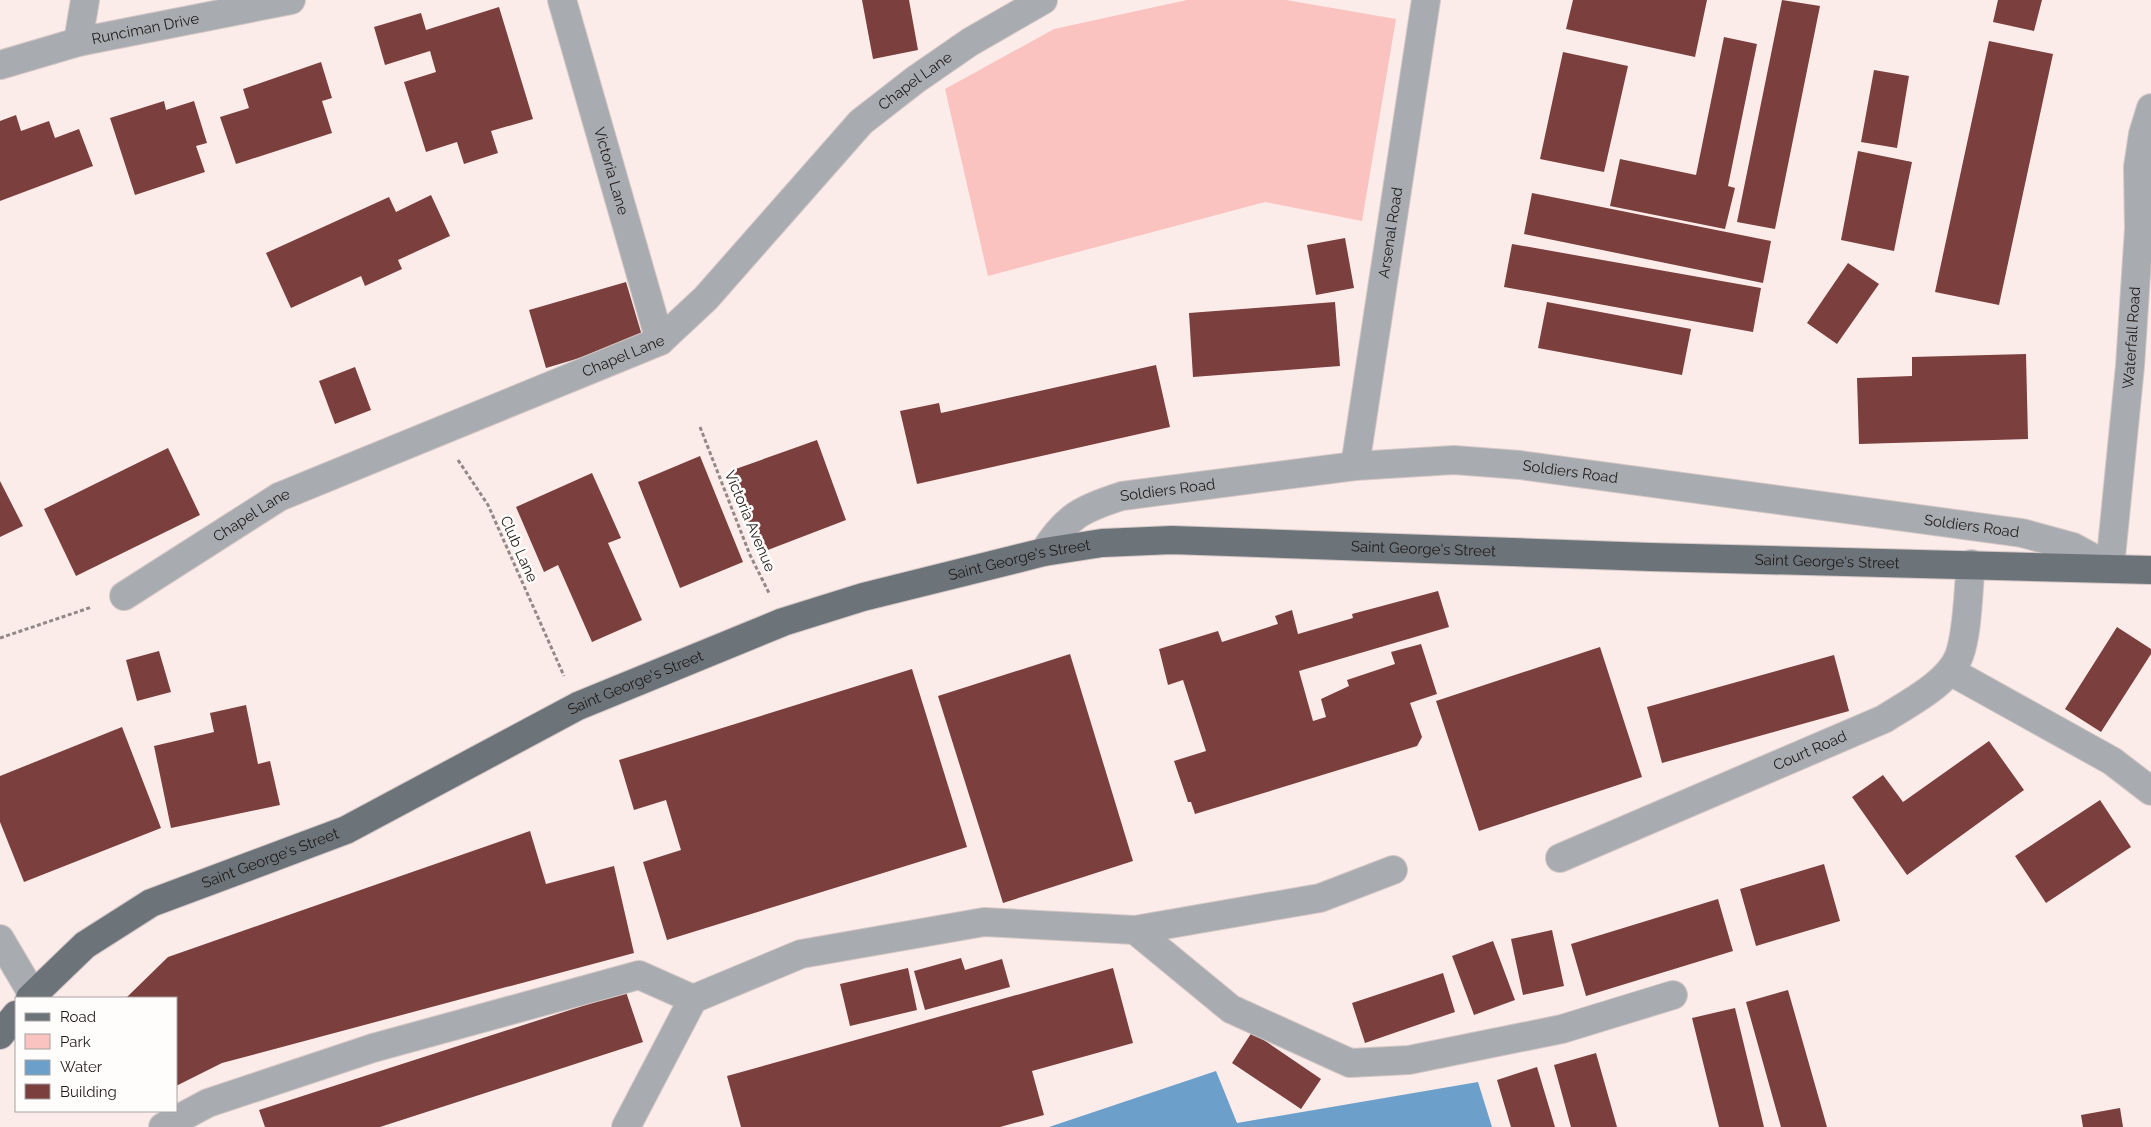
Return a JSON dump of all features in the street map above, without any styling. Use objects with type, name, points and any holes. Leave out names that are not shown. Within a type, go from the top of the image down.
[{"type":"main road","name":"Saint George's Street","points":[[32,997],[85,945],[151,903],[346,830],[578,706],[783,622],[863,597],[1044,552],[1102,543],[1172,540],[1650,556],[2110,567],[2151,570]]},
{"type":"main road","name":"Saint George's Street","points":[[0,1035],[15,1017]]},
{"type":"street","points":[[78,42],[85,0]]},
{"type":"street","name":"Runciman Drive","points":[[0,65],[78,42],[291,0]]},
{"type":"street","name":"Victoria Lane","points":[[562,0],[660,341]]},
{"type":"street","name":"Chapel Lane","points":[[124,596],[278,497],[660,341],[706,298],[861,122],[914,80],[970,42],[1043,0]]},
{"type":"street","name":"Arsenal Road","points":[[1355,466],[1426,0]]},
{"type":"street","name":"Waterfall Road","points":[[2110,567],[2132,337],[2139,229],[2138,167],[2143,134],[2151,108]]},
{"type":"street","name":"Soldiers Road","points":[[1044,552],[1056,532],[1071,519],[1091,506],[1122,496],[1355,466],[1454,460],[1520,465],[2022,533],[2073,547],[2110,567]]},
{"type":"street","name":"Court Road","points":[[1560,858],[1884,720],[1930,689],[1950,671],[1959,657],[1963,641],[1971,564]]},
{"type":"street","points":[[1950,671],[2112,761],[2151,792]]},
{"type":"street","points":[[626,1127],[693,999],[802,954],[984,922],[1134,930],[1320,898],[1393,870]]},
{"type":"street","points":[[1134,930],[1232,1009],[1350,1063],[1409,1060],[1562,1029],[1673,995]]},
{"type":"street","points":[[0,939],[24,997]]},
{"type":"street","points":[[163,1127],[208,1103],[373,1048],[639,975],[693,999]]},
{"type":"path","name":"Victoria Avenue","points":[[700,427],[750,555],[783,622]]},
{"type":"path","name":"Club Lane","points":[[457,457],[488,506],[578,706]]},
{"type":"path","points":[[0,638],[124,596]]},
{"type":"green space","points":[[1187,0],[1286,0],[1396,19],[1362,221],[1265,202],[988,276],[945,89],[1054,29]]},
{"type":"water","points":[[1216,1071],[1237,1123],[1478,1082],[1492,1127],[1049,1127]]},
{"type":"building","points":[[862,0],[909,0],[918,50],[873,59]]},
{"type":"building","points":[[1573,0],[1707,0],[1695,57],[1566,29]]},
{"type":"building","points":[[1782,0],[1820,6],[1775,229],[1737,222]]},
{"type":"building","points":[[1998,0],[2042,0],[2034,31],[1993,22]]},
{"type":"building","points":[[499,7],[533,119],[491,131],[498,153],[464,164],[457,142],[426,152],[404,82],[436,72],[430,51],[385,65],[374,27],[421,13],[426,30]]},
{"type":"building","points":[[1724,37],[1757,44],[1728,186],[1735,188],[1725,229],[1610,206],[1620,159],[1696,175]]},
{"type":"building","points":[[1989,41],[2053,54],[1999,305],[1935,292]]},
{"type":"building","points":[[1563,52],[1628,66],[1604,172],[1540,159]]},
{"type":"building","points":[[321,62],[332,98],[322,101],[332,133],[236,164],[220,117],[249,108],[243,89]]},
{"type":"building","points":[[1874,70],[1909,76],[1897,148],[1861,142]]},
{"type":"building","points":[[164,101],[166,110],[194,101],[207,143],[196,146],[205,172],[135,195],[110,118]]},
{"type":"building","points":[[16,115],[21,131],[49,121],[55,138],[79,129],[93,166],[0,201],[0,121]]},
{"type":"building","points":[[1858,151],[1912,162],[1894,251],[1841,240]]},
{"type":"building","points":[[1532,193],[1771,241],[1763,283],[1524,234]]},
{"type":"building","points":[[431,195],[450,236],[398,260],[402,269],[365,286],[361,276],[291,308],[266,253],[389,197],[396,212]]},
{"type":"building","points":[[1345,238],[1354,288],[1316,295],[1307,245]]},
{"type":"building","points":[[1512,244],[1761,288],[1753,332],[1504,287]]},
{"type":"building","points":[[1848,263],[1879,284],[1837,344],[1807,323]]},
{"type":"building","points":[[626,282],[643,339],[546,368],[529,310]]},
{"type":"building","points":[[1335,302],[1340,366],[1193,377],[1189,313]]},
{"type":"building","points":[[1547,302],[1691,329],[1682,375],[1538,348]]},
{"type":"building","points":[[2026,354],[2028,439],[1859,444],[1857,378],[1912,376],[1912,357]]},
{"type":"building","points":[[1156,365],[1170,427],[917,484],[900,411],[939,403],[941,413]]},
{"type":"building","points":[[355,367],[371,410],[335,424],[319,381]]},
{"type":"building","points":[[817,440],[846,520],[760,553],[730,471]]},
{"type":"building","points":[[168,448],[200,515],[76,576],[44,509]]},
{"type":"building","points":[[700,456],[743,562],[680,588],[638,482]]},
{"type":"building","points":[[592,473],[621,538],[608,543],[642,620],[592,642],[558,565],[544,572],[516,507]]},
{"type":"building","points":[[0,481],[23,526],[0,537]]},
{"type":"building","points":[[1438,591],[1449,627],[1299,671],[1313,721],[1326,717],[1321,699],[1349,686],[1347,680],[1395,664],[1391,652],[1421,644],[1437,694],[1410,703],[1422,737],[1417,746],[1195,814],[1191,802],[1188,802],[1174,761],[1206,751],[1183,680],[1168,685],[1159,649],[1218,631],[1222,642],[1278,624],[1275,616],[1292,610],[1298,634],[1353,618],[1352,614]]},
{"type":"building","points":[[2117,627],[2151,649],[2151,654],[2101,732],[2065,709]]},
{"type":"building","points":[[1600,647],[1642,777],[1479,831],[1436,701]]},
{"type":"building","points":[[159,651],[171,692],[137,701],[126,660]]},
{"type":"building","points":[[1070,654],[1133,861],[1003,903],[938,696]]},
{"type":"building","points":[[1834,655],[1849,711],[1662,763],[1647,707]]},
{"type":"building","points":[[912,669],[967,847],[667,940],[643,862],[681,850],[666,800],[634,810],[619,760]]},
{"type":"building","points":[[246,705],[258,764],[270,761],[280,805],[171,828],[154,746],[214,732],[210,713]]},
{"type":"building","points":[[122,727],[161,828],[24,882],[0,822],[0,776]]},
{"type":"building","points":[[1989,741],[2024,790],[1907,875],[1852,797],[1883,775],[1903,802]]},
{"type":"building","points":[[2100,800],[2131,847],[2046,903],[2015,856]]},
{"type":"building","points":[[530,831],[546,884],[614,866],[634,953],[222,1063],[178,1085],[178,997],[127,997],[168,957]]},
{"type":"building","points":[[1824,864],[1840,921],[1756,946],[1740,889]]},
{"type":"building","points":[[1718,899],[1733,951],[1586,996],[1571,944]]},
{"type":"building","points":[[1552,930],[1564,986],[1523,995],[1511,939]]},
{"type":"building","points":[[1493,941],[1515,1000],[1474,1015],[1452,956]]},
{"type":"building","points":[[961,958],[965,970],[1002,959],[1010,987],[925,1010],[914,971]]},
{"type":"building","points":[[908,968],[917,1010],[850,1026],[840,984]]},
{"type":"building","points":[[1113,968],[1133,1043],[1032,1071],[1044,1115],[1000,1127],[741,1127],[727,1076]]},
{"type":"building","points":[[1443,973],[1455,1012],[1365,1043],[1352,1003]]},
{"type":"building","points":[[1788,990],[1827,1127],[1781,1127],[1746,1002]]},
{"type":"building","points":[[626,992],[643,1042],[380,1127],[265,1127],[259,1110]]},
{"type":"building","points":[[1735,1008],[1764,1127],[1719,1127],[1692,1018]]},
{"type":"building","points":[[1252,1032],[1321,1079],[1301,1109],[1232,1063]]},
{"type":"building","points":[[1596,1053],[1617,1127],[1571,1127],[1554,1065]]},
{"type":"building","points":[[1537,1067],[1555,1127],[1511,1127],[1497,1080]]},
{"type":"building","points":[[2120,1108],[2123,1127],[2083,1127],[2081,1115]]}]
